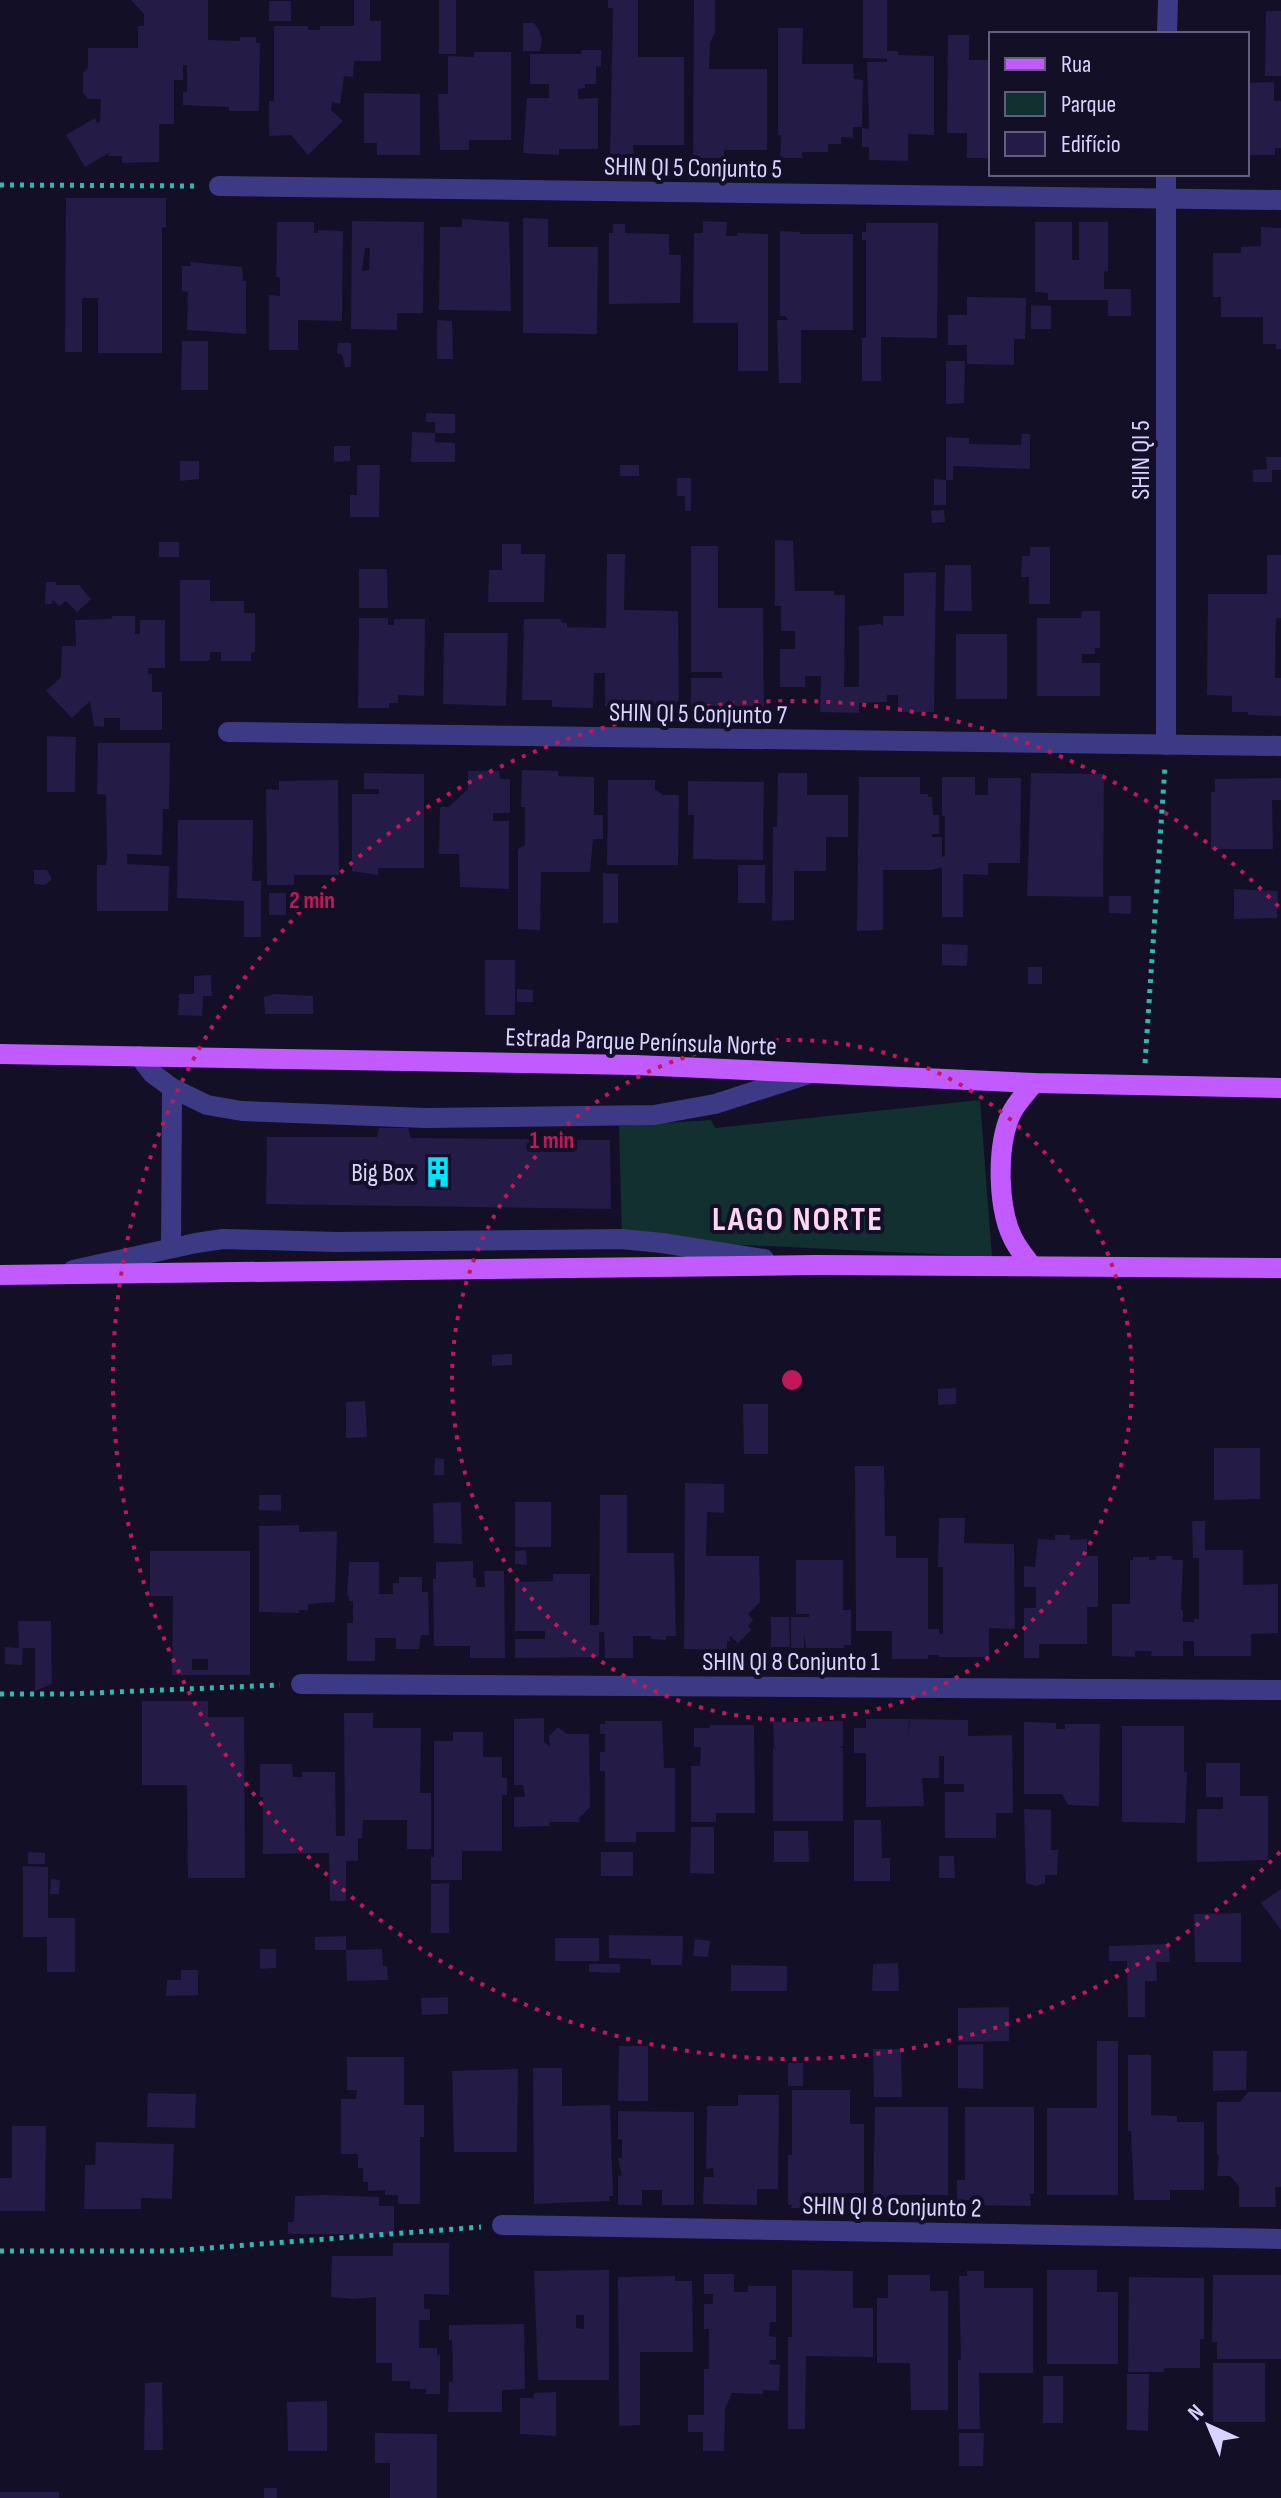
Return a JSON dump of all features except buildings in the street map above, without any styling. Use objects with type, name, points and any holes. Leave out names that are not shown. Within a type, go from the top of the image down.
[{"type":"main road","name":"Estrada Parque Península Norte","points":[[0,1054],[635,1065],[1034,1083],[1281,1088]]},
{"type":"main road","points":[[1031,1265],[1015,1243],[1009,1228],[1000,1164],[1012,1112],[1034,1083]]},
{"type":"main road","points":[[0,1275],[816,1265],[1281,1268]]},
{"type":"street","points":[[1167,32],[1168,0]]},
{"type":"street","name":"SHIN QI 5","points":[[1166,176],[1166,745]]},
{"type":"street","name":"SHIN QI 5 Conjunto 5","points":[[219,186],[1281,200]]},
{"type":"street","name":"SHIN QI 5 Conjunto 7","points":[[228,732],[1281,746]]},
{"type":"street","points":[[139,1056],[152,1073],[172,1088],[207,1105],[242,1111],[426,1118],[613,1117],[689,1110],[815,1072]]},
{"type":"street","points":[[171,1248],[172,1088]]},
{"type":"street","points":[[45,1275],[223,1239],[336,1242],[621,1239],[816,1265]]},
{"type":"street","name":"SHIN QI 8 Conjunto 1","points":[[301,1684],[1281,1690]]},
{"type":"street","name":"SHIN QI 8 Conjunto 2","points":[[502,2225],[1281,2239]]},
{"type":"path","points":[[0,185],[219,186]]},
{"type":"path","points":[[1144,1085],[1166,745]]},
{"type":"path","points":[[0,1694],[301,1684]]},
{"type":"path","points":[[0,2251],[170,2251],[502,2225]]},
{"type":"green space","points":[[980,1100],[992,1257],[622,1239],[619,1126],[711,1120],[715,1128]]},
{"type":"place","name":"Big Box","points":[[438,1172]]},
{"type":"district","name":"LAGO NORTE","points":[[798,1218]]}]
